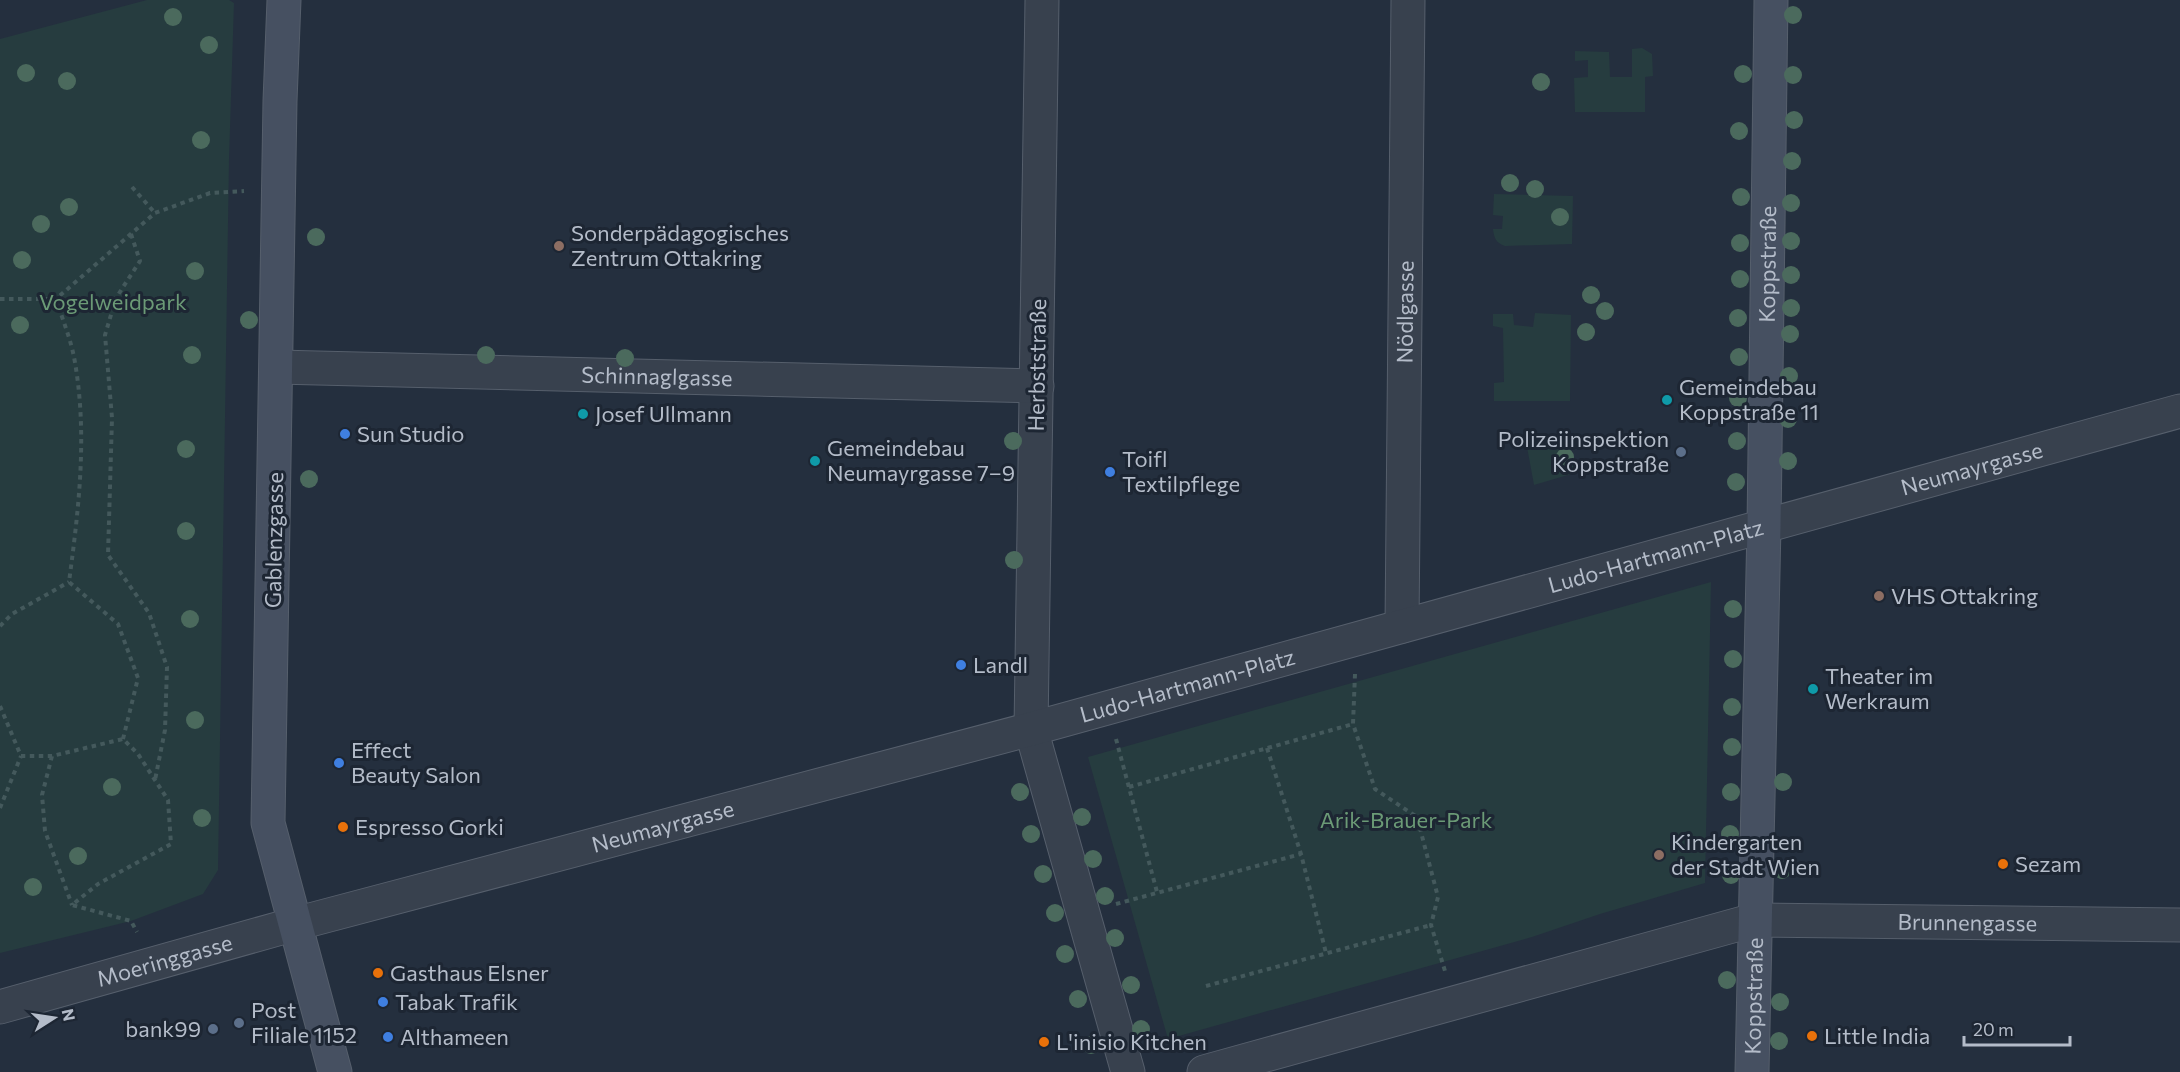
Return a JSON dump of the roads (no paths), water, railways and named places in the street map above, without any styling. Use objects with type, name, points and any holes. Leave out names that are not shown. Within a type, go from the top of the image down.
[{"type":"main road","name":"Gablenzgasse","points":[[284,0],[280,101],[268,824],[335,1072]]},
{"type":"main road","name":"Koppstraße","points":[[1764,526],[1770,0]]},
{"type":"main road","name":"Ludo-Hartmann-Platz","points":[[1754,920],[1764,526]]},
{"type":"main road","name":"Koppstraße","points":[[1752,1072],[1754,920]]},
{"type":"street","name":"Herbststraße","points":[[1031,729],[1042,0]]},
{"type":"street","name":"Nödlgasse","points":[[1402,626],[1408,0]]},
{"type":"street","name":"Schinnaglgasse","points":[[277,367],[1037,386]]},
{"type":"street","name":"Neumayrgasse","points":[[1764,526],[2180,411]]},
{"type":"street","name":"Ludo-Hartmann-Platz","points":[[1031,729],[1764,526]]},
{"type":"street","name":"Neumayrgasse","points":[[295,924],[1031,729]]},
{"type":"street","points":[[1031,729],[1128,1072]]},
{"type":"street","points":[[1204,1072],[1754,920]]},
{"type":"street","name":"Brunnengasse","points":[[1754,920],[2180,925]]},
{"type":"street","name":"Moeringgasse","points":[[0,1007],[295,924]]},
{"type":"place","name":"Sonderpädagogisches Zentrum Ottakring","points":[[559,246]]},
{"type":"place","name":"Gemeindebau Koppstraße 11","points":[[1667,400]]},
{"type":"place","name":"Josef Ullmann","points":[[583,414]]},
{"type":"place","name":"Sun Studio","points":[[345,434]]},
{"type":"place","name":"Polizeiinspektion Koppstraße","points":[[1681,452]]},
{"type":"place","name":"Gemeindebau Neumayrgasse 7–9","points":[[815,461]]},
{"type":"place","name":"Toifl Textilpflege","points":[[1110,472]]},
{"type":"place","name":"VHS Ottakring","points":[[1879,596]]},
{"type":"place","name":"Landl","points":[[961,665]]},
{"type":"place","name":"Theater im Werkraum","points":[[1813,689]]},
{"type":"place","name":"Effect Beauty Salon","points":[[339,763]]},
{"type":"place","name":"Espresso Gorki","points":[[343,827]]},
{"type":"place","name":"Kindergarten der Stadt Wien","points":[[1659,855]]},
{"type":"place","name":"Sezam","points":[[2003,864]]},
{"type":"place","name":"Gasthaus Elsner","points":[[378,973]]},
{"type":"place","name":"Tabak Trafik","points":[[383,1002]]},
{"type":"place","name":"Post Filiale 1152","points":[[239,1023]]},
{"type":"place","name":"bank99","points":[[213,1029]]},
{"type":"place","name":"Little India","points":[[1812,1036]]},
{"type":"place","name":"Althameen","points":[[388,1037]]},
{"type":"place","name":"L'inisio Kitchen","points":[[1044,1042]]},
{"type":"park label","name":"Vogelweidpark","points":[[113,302]]},
{"type":"park label","name":"Arik-Brauer-Park","points":[[1406,820]]}]
